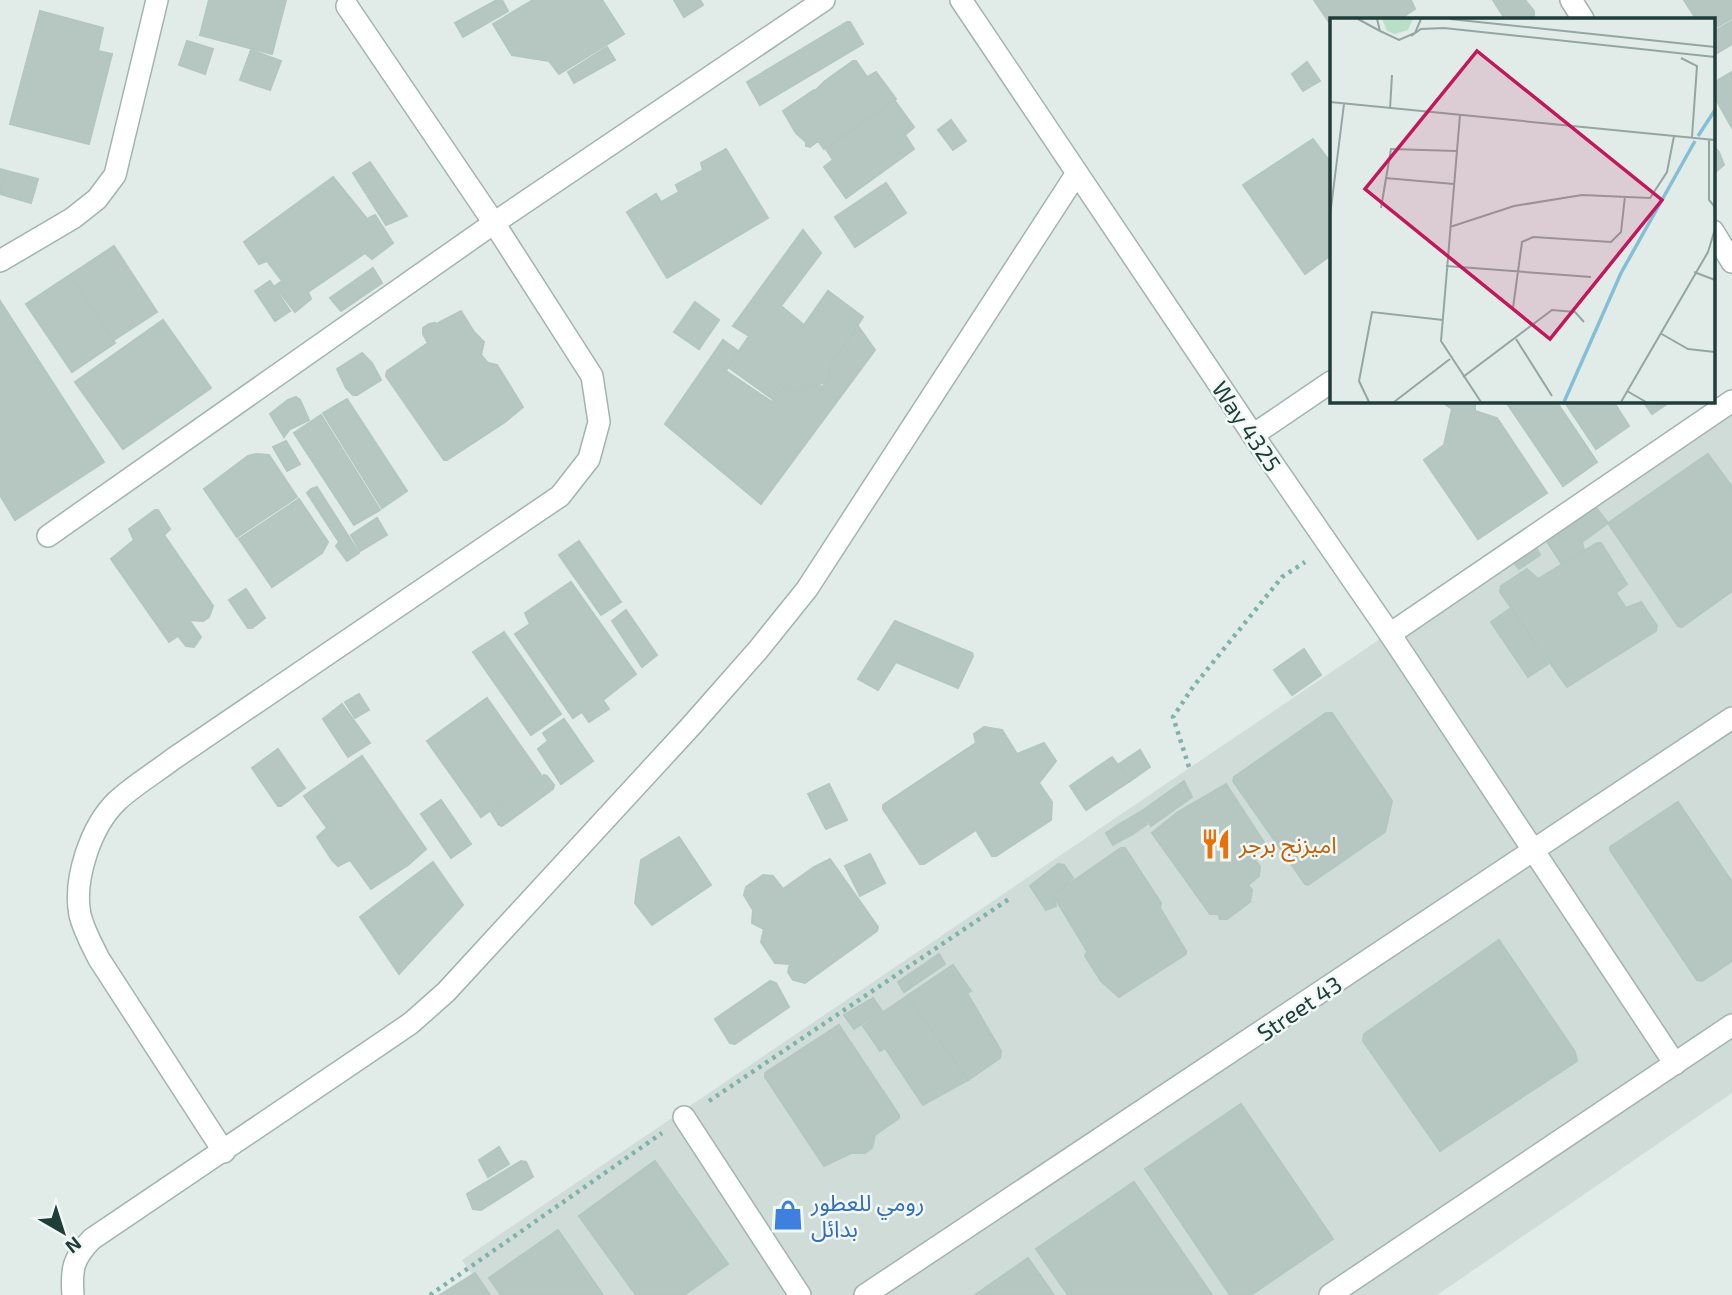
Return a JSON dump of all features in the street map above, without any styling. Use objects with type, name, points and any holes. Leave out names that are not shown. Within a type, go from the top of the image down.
[{"type":"street","points":[[0,261],[73,218],[97,199],[115,175],[157,0]]},
{"type":"street","points":[[48,536],[494,223],[824,0]]},
{"type":"street","name":"Way 4325","points":[[961,0],[1252,435],[1390,634],[1675,1064]]},
{"type":"street","points":[[1571,0],[1582,18]]},
{"type":"street","points":[[224,1152],[99,959],[85,930],[79,897],[89,846],[102,819],[126,794],[173,759],[560,496],[589,459],[599,422],[592,376],[494,223],[347,6]]},
{"type":"street","points":[[73,1295],[72,1281],[76,1258],[92,1239],[411,1023],[446,992],[758,650],[807,589],[1077,173]]},
{"type":"street","points":[[1714,233],[1732,262]]},
{"type":"street","points":[[1252,435],[1330,383]]},
{"type":"street","points":[[1390,634],[1732,401]]},
{"type":"street","name":"Street 43","points":[[865,1295],[1732,718]]},
{"type":"street","points":[[1330,1295],[1732,1025]]},
{"type":"street","points":[[684,1118],[800,1295]]},
{"type":"path","points":[[1189,767],[1173,717],[1193,687],[1282,577],[1329,547]]},
{"type":"path","points":[[430,1295],[684,1118],[1012,897]]},
{"type":"shaded area","points":[[1732,401],[1732,1093],[1437,1295],[486,1295],[462,1260]]},
{"type":"building","points":[[209,0],[286,0],[272,54],[200,35]]},
{"type":"building","points":[[497,0],[502,0],[508,11],[463,37],[455,23]]},
{"type":"building","points":[[533,0],[602,0],[624,34],[559,74],[549,61],[512,55],[493,24]]},
{"type":"building","points":[[674,0],[700,0],[703,5],[684,17]]},
{"type":"building","points":[[1314,0],[1411,0],[1415,9],[1402,18],[1330,18],[1330,24]]},
{"type":"building","points":[[1493,0],[1525,0],[1534,11],[1534,18],[1504,18]]},
{"type":"building","points":[[1684,0],[1732,0],[1732,18],[1714,28],[1714,18],[1695,18]]},
{"type":"building","points":[[40,11],[103,28],[98,51],[112,54],[89,144],[10,124]]},
{"type":"building","points":[[1732,21],[1732,44],[1717,53],[1714,48],[1714,31]]},
{"type":"building","points":[[850,22],[863,44],[760,105],[747,82]]},
{"type":"building","points":[[187,41],[213,49],[205,74],[179,65]]},
{"type":"building","points":[[607,47],[615,60],[574,83],[568,72]]},
{"type":"building","points":[[251,50],[281,61],[270,90],[240,80]]},
{"type":"building","points":[[856,61],[867,77],[876,72],[896,99],[824,149],[818,141],[810,147],[806,146],[806,142],[796,133],[783,111],[815,91]]},
{"type":"building","points":[[1307,62],[1320,81],[1303,91],[1292,74]]},
{"type":"building","points":[[1732,72],[1732,128],[1714,96],[1714,82]]},
{"type":"building","points":[[895,101],[914,127],[905,135],[914,149],[846,198],[824,167],[833,160],[826,149]]},
{"type":"building","points":[[951,120],[966,141],[953,150],[938,130]]},
{"type":"building","points":[[1313,139],[1330,162],[1330,256],[1305,274],[1243,185]]},
{"type":"building","points":[[1714,147],[1719,152],[1724,165],[1714,173]]},
{"type":"building","points":[[726,149],[768,218],[667,278],[627,212],[656,194],[661,202],[679,192],[676,185],[703,170],[701,163]]},
{"type":"building","points":[[370,162],[407,216],[386,225],[353,173]]},
{"type":"building","points":[[0,169],[7,171],[0,194]]},
{"type":"building","points":[[7,171],[38,179],[31,203],[0,194]]},
{"type":"building","points":[[333,177],[367,219],[375,215],[393,243],[372,259],[365,253],[308,292],[311,299],[295,312],[275,286],[282,281],[267,261],[259,264],[244,242]]},
{"type":"building","points":[[886,183],[906,213],[855,247],[835,217]]},
{"type":"building","points":[[803,230],[821,253],[781,306],[804,325],[828,291],[863,317],[829,368],[830,376],[825,382],[813,387],[807,384],[798,392],[788,391],[780,385],[774,400],[728,367],[749,336],[733,326]]},
{"type":"building","points":[[114,246],[157,312],[114,340],[70,275]]},
{"type":"building","points":[[373,268],[382,283],[341,311],[330,298]]},
{"type":"building","points":[[70,275],[115,343],[72,372],[26,304]]},
{"type":"building","points":[[270,281],[290,311],[275,321],[255,291]]},
{"type":"building","points":[[0,301],[104,462],[15,520],[0,495]]},
{"type":"building","points":[[695,302],[719,320],[699,349],[674,332]]},
{"type":"building","points":[[461,311],[484,342],[481,355],[488,363],[497,365],[523,407],[505,422],[444,460],[386,376],[387,371],[428,343],[423,328],[435,323],[436,326]]},
{"type":"building","points":[[163,320],[211,388],[123,449],[75,382]]},
{"type":"building","points":[[858,326],[875,350],[761,504],[665,424],[723,340],[738,351],[726,371],[772,402],[781,388],[798,392],[807,384],[813,387],[823,386],[830,376],[829,368]]},
{"type":"building","points":[[362,353],[372,363],[381,380],[353,395],[346,388],[337,369]]},
{"type":"building","points":[[296,397],[309,420],[290,429],[284,437],[270,414]]},
{"type":"building","points":[[347,399],[407,491],[382,508],[323,413]]},
{"type":"building","points":[[1475,402],[1475,411],[1497,418],[1547,493],[1478,539],[1424,460],[1444,445],[1452,409],[1445,404]]},
{"type":"building","points":[[1506,402],[1557,402],[1597,462],[1563,486]]},
{"type":"building","points":[[1565,402],[1614,402],[1629,426],[1596,449]]},
{"type":"building","points":[[1644,402],[1670,402],[1652,414]]},
{"type":"building","points":[[321,415],[380,510],[354,525],[294,433]]},
{"type":"building","points":[[286,441],[300,464],[287,471],[273,447]]},
{"type":"building","points":[[1708,454],[1732,487],[1732,591],[1682,627],[1678,626],[1608,523]]},
{"type":"building","points":[[269,455],[297,497],[237,537],[204,489],[248,456]]},
{"type":"building","points":[[317,487],[359,553],[347,561],[336,546],[339,542],[307,493]]},
{"type":"building","points":[[299,499],[328,542],[322,553],[272,587],[239,539]]},
{"type":"building","points":[[1594,505],[1608,523],[1582,542],[1584,550],[1561,563],[1546,540]]},
{"type":"building","points":[[158,510],[170,529],[164,535],[213,606],[209,617],[203,621],[189,620],[201,637],[194,647],[186,646],[178,636],[169,642],[111,559],[134,540],[129,529]]},
{"type":"building","points":[[377,518],[387,535],[360,551],[351,535]]},
{"type":"building","points":[[579,541],[621,602],[601,615],[559,555]]},
{"type":"building","points":[[1533,542],[1540,555],[1519,569],[1510,558]]},
{"type":"building","points":[[1601,543],[1627,584],[1616,593],[1626,608],[1641,602],[1657,626],[1656,631],[1567,687],[1500,592],[1501,586],[1527,569],[1538,579]]},
{"type":"building","points":[[571,582],[636,674],[603,700],[609,709],[589,722],[582,712],[573,718],[515,634],[530,624],[525,613]]},
{"type":"building","points":[[246,589],[265,618],[252,628],[248,628],[229,600]]},
{"type":"building","points":[[1511,608],[1548,664],[1528,677],[1491,622]]},
{"type":"building","points":[[626,610],[657,655],[642,667],[612,621]]},
{"type":"building","points":[[895,621],[972,653],[958,688],[896,662],[878,690],[858,679]]},
{"type":"building","points":[[504,632],[561,714],[531,735],[473,652]]},
{"type":"building","points":[[1304,649],[1321,675],[1292,695],[1274,670]]},
{"type":"building","points":[[359,694],[369,710],[355,718],[345,702]]},
{"type":"building","points":[[487,698],[541,775],[481,817],[427,741]]},
{"type":"building","points":[[342,704],[370,743],[348,757],[323,719]]},
{"type":"building","points":[[1326,713],[1332,713],[1392,801],[1385,832],[1308,885],[1233,781],[1234,777]]},
{"type":"building","points":[[564,719],[593,761],[561,784],[538,749],[548,741],[543,733]]},
{"type":"building","points":[[984,727],[1002,730],[1017,754],[1044,743],[1056,761],[1039,783],[1052,802],[1051,820],[996,856],[992,856],[976,830],[920,864],[883,809],[883,805],[976,743],[974,734]]},
{"type":"building","points":[[278,749],[305,788],[281,806],[278,806],[252,768]]},
{"type":"building","points":[[1140,750],[1150,767],[1130,781],[1119,764]]},
{"type":"building","points":[[362,756],[426,849],[408,865],[371,889],[350,860],[338,866],[332,860],[317,837],[327,828],[304,796]]},
{"type":"building","points":[[1112,757],[1130,781],[1086,810],[1070,786]]},
{"type":"building","points":[[544,775],[554,785],[553,789],[502,826],[499,825],[491,812]]},
{"type":"building","points":[[1184,781],[1192,797],[1151,826],[1142,811]]},
{"type":"building","points":[[829,784],[847,820],[826,829],[808,794]]},
{"type":"building","points":[[1226,784],[1265,844],[1253,857],[1260,867],[1259,876],[1248,885],[1252,890],[1250,902],[1227,919],[1220,919],[1218,914],[1210,914],[1152,833],[1178,812]]},
{"type":"building","points":[[441,800],[471,844],[451,858],[421,814]]},
{"type":"building","points":[[1678,802],[1732,882],[1732,961],[1702,981],[1697,980],[1610,850],[1610,847]]},
{"type":"building","points":[[1142,811],[1147,824],[1131,835],[1123,822]]},
{"type":"building","points":[[1123,822],[1131,835],[1113,845],[1106,833]]},
{"type":"building","points":[[679,837],[711,885],[652,925],[635,903],[641,860]]},
{"type":"building","points":[[1121,848],[1125,848],[1161,903],[1160,908],[1186,954],[1119,997],[1101,981],[1085,956],[1087,951],[1053,895]]},
{"type":"building","points":[[870,854],[885,883],[860,896],[845,866]]},
{"type":"building","points":[[830,859],[878,927],[877,931],[805,983],[793,980],[788,972],[790,964],[775,963],[761,942],[764,929],[752,923],[753,910],[744,895],[746,887],[763,875],[773,876],[783,889]]},
{"type":"building","points":[[433,862],[463,905],[399,974],[360,917]]},
{"type":"building","points":[[1058,864],[1064,865],[1073,878],[1053,895],[1056,906],[1046,910],[1030,886]]},
{"type":"building","points":[[1499,940],[1575,1052],[1577,1061],[1440,1151],[1363,1041],[1364,1034]]},
{"type":"building","points":[[939,954],[945,964],[904,992],[898,982]]},
{"type":"building","points":[[953,965],[971,991],[967,993],[1001,1051],[1000,1058],[968,1080],[907,996]]},
{"type":"building","points":[[770,981],[776,983],[789,1007],[735,1044],[730,1043],[715,1019]]},
{"type":"building","points":[[907,996],[968,1080],[923,1105],[885,1048],[880,1051],[863,1026]]},
{"type":"building","points":[[873,998],[882,1011],[854,1029],[844,1015]]},
{"type":"building","points":[[839,1025],[899,1118],[875,1135],[872,1148],[865,1153],[851,1153],[824,1166],[765,1077],[765,1073]]},
{"type":"building","points":[[1241,1104],[1333,1239],[1251,1295],[1230,1295],[1145,1169]]},
{"type":"building","points":[[499,1147],[509,1164],[488,1177],[479,1160]]},
{"type":"building","points":[[521,1161],[526,1162],[533,1177],[481,1210],[473,1209],[467,1194]]},
{"type":"building","points":[[655,1161],[728,1264],[684,1295],[636,1295],[579,1216]]},
{"type":"building","points":[[1134,1182],[1212,1295],[1068,1295],[1036,1249]]},
{"type":"building","points":[[558,1230],[603,1295],[501,1295],[489,1278]]},
{"type":"building","points":[[1028,1258],[1054,1295],[975,1295]]},
{"type":"building","points":[[475,1273],[490,1295],[440,1295]]},
{"type":"place","name":"اميزنج برجر","points":[[1216,844]]},
{"type":"place","name":"رومي للعطور بدائل","points":[[788,1215]]}]
